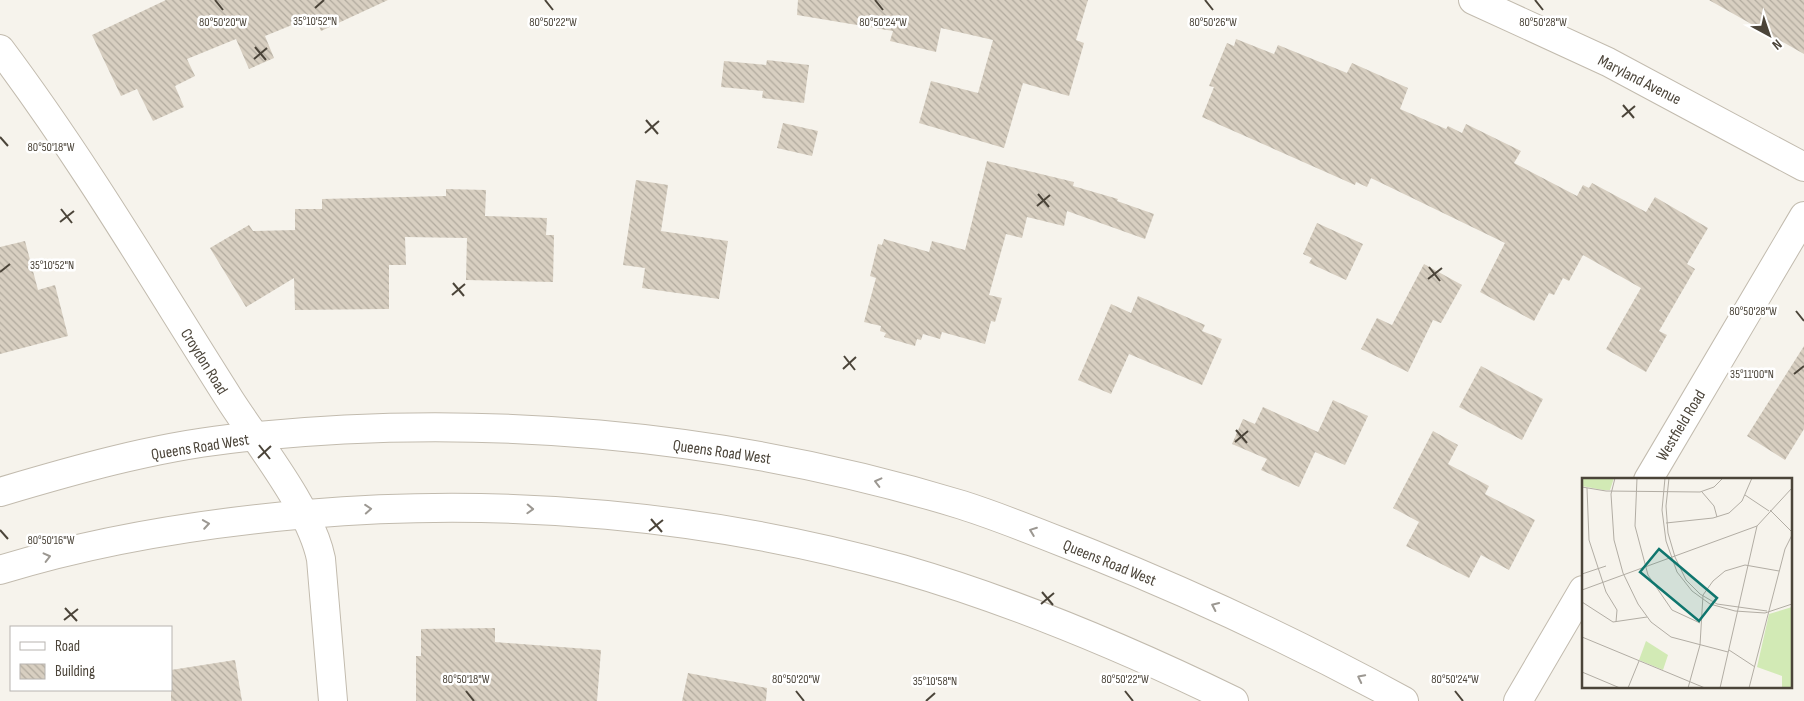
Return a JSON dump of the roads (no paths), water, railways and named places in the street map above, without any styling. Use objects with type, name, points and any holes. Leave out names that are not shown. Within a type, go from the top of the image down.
[{"type":"street","name":"Maryland Avenue","points":[[1473,0],[1608,62],[1804,167]]},
{"type":"street","name":"Croydon Road","points":[[0,50],[59,131],[304,514],[316,537],[321,560],[333,701]]},
{"type":"street","name":"Westfield Road","points":[[1649,478],[1804,216]]},
{"type":"street","name":"Queens Road West","points":[[0,492],[149,453],[255,437],[408,428],[519,429],[622,437],[777,458],[966,506],[1085,551],[1194,596],[1250,622],[1404,701]]},
{"type":"street","points":[[0,570],[61,554],[161,532],[232,520],[304,514],[401,508],[550,510],[658,520],[777,540],[893,567],[987,597],[1135,656],[1234,701]]},
{"type":"street","points":[[1518,701],[1582,592]]}]
